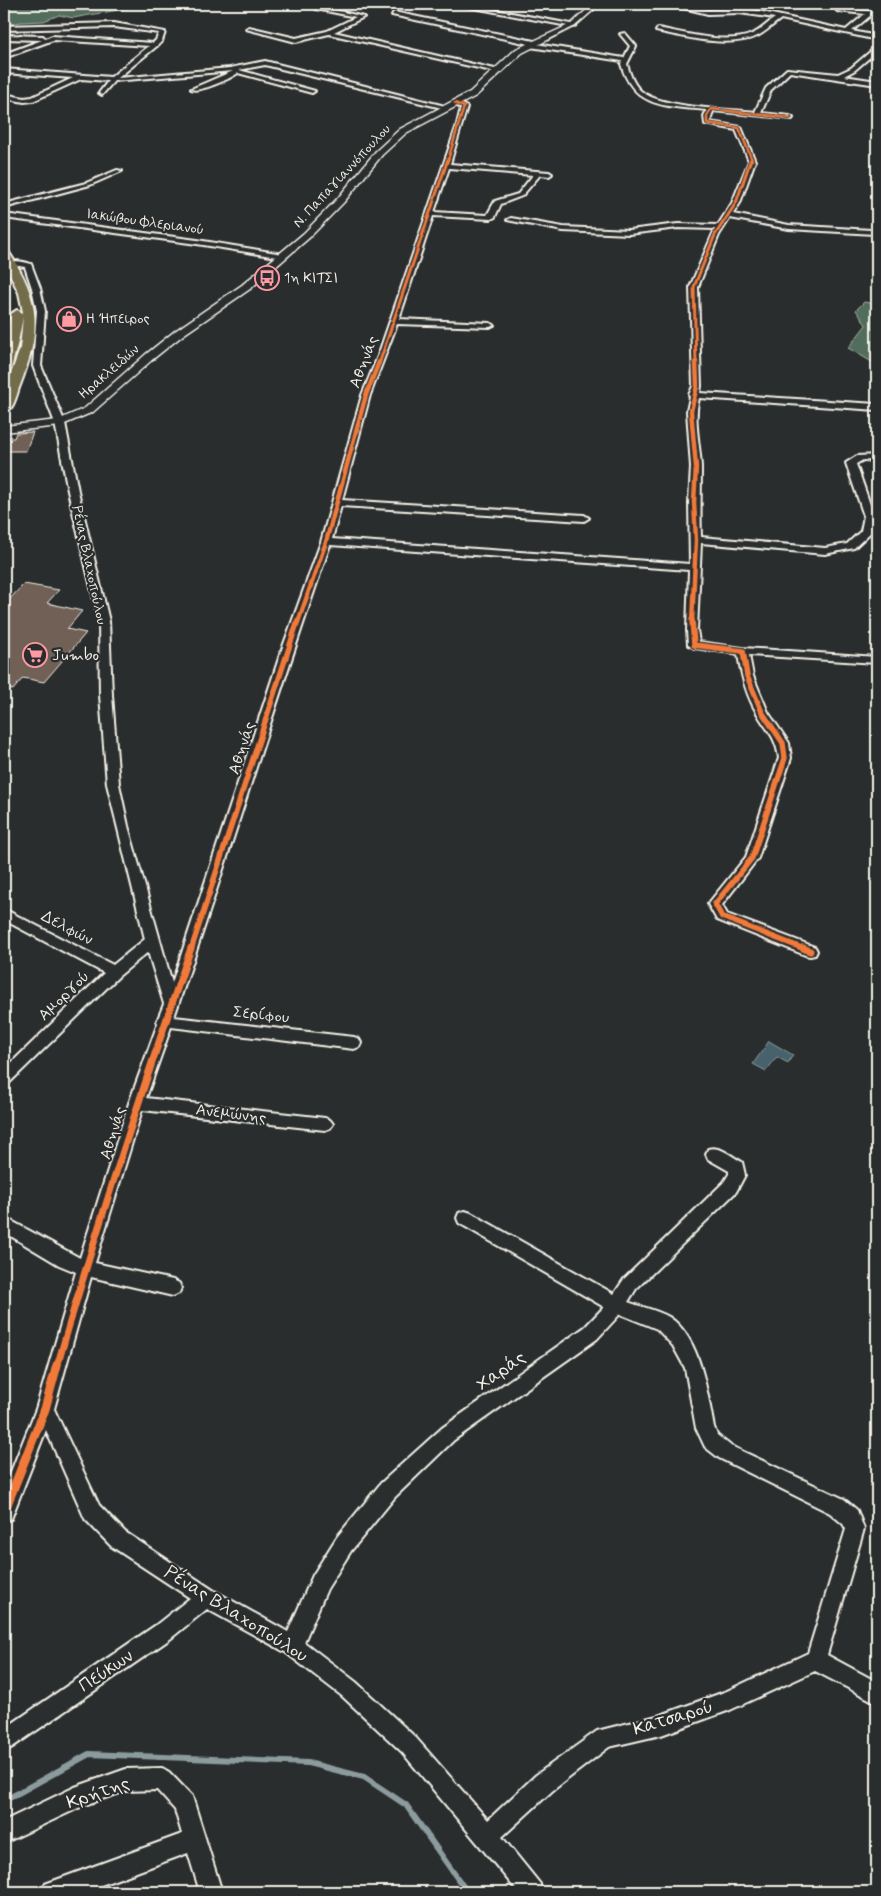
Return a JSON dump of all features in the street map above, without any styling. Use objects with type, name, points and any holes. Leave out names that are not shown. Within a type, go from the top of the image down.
[{"type":"main road","points":[[4,369],[8,339],[17,314],[6,264]]},
{"type":"main road","points":[[4,409],[24,358],[30,324],[30,307],[27,294],[6,264]]},
{"type":"street","points":[[457,4],[573,25]]},
{"type":"street","name":"Ν. Παπαγιαννόπουλου","points":[[283,256],[307,235],[341,200],[379,154],[403,131],[473,94],[496,70],[519,51],[573,25],[597,4]]},
{"type":"street","points":[[669,4],[708,12],[739,11],[758,13],[876,37]]},
{"type":"street","points":[[847,32],[877,7]]},
{"type":"street","points":[[249,29],[296,40],[329,32],[361,17],[318,8]]},
{"type":"street","points":[[758,13],[766,8]]},
{"type":"street","points":[[837,9],[870,13]]},
{"type":"street","points":[[394,14],[532,44],[625,60]]},
{"type":"street","points":[[76,25],[90,18]]},
{"type":"street","points":[[658,30],[706,37],[741,39],[756,35],[768,24],[779,18]]},
{"type":"street","points":[[4,28],[114,25],[162,32],[160,41],[112,80],[102,93]]},
{"type":"street","points":[[329,32],[496,70]]},
{"type":"street","points":[[623,34],[633,46],[624,64],[632,85],[645,96],[660,102],[790,118]]},
{"type":"street","points":[[4,37],[60,38],[155,46]]},
{"type":"street","points":[[4,56],[48,38]]},
{"type":"street","points":[[12,46],[27,47]]},
{"type":"street","points":[[839,76],[863,61],[877,48]]},
{"type":"street","points":[[4,71],[112,80],[230,70],[264,63],[451,105]]},
{"type":"street","points":[[230,70],[312,91]]},
{"type":"street","points":[[757,115],[760,102],[767,91],[789,70],[877,83]]},
{"type":"street","points":[[194,89],[238,72]]},
{"type":"street","points":[[4,96],[24,100],[33,99],[80,77]]},
{"type":"street","name":"Αθηνάς","points":[[4,1512],[45,1409],[85,1268],[137,1103],[164,1021],[195,937],[283,664],[326,542],[366,394],[394,321],[431,214],[464,107],[451,105]]},
{"type":"street","points":[[711,109],[706,122],[738,128],[752,161],[742,192],[720,227],[694,286],[697,386],[693,395],[691,411],[696,467],[694,502],[696,540],[692,630],[694,645],[743,651],[877,660]]},
{"type":"street","points":[[446,166],[549,174]]},
{"type":"street","points":[[4,206],[88,184],[119,171]]},
{"type":"street","points":[[431,214],[488,218],[492,215],[498,203],[520,195],[537,175]]},
{"type":"street","points":[[728,215],[789,227],[871,232]]},
{"type":"street","name":"Ιακώβου Φλεριανού","points":[[4,216],[197,242],[283,256]]},
{"type":"street","points":[[511,220],[564,229],[629,232],[678,226],[720,227]]},
{"type":"street","name":"Ηρακλειδών","points":[[4,429],[60,423],[89,410],[156,351],[246,287],[283,256]]},
{"type":"street","name":"Ρένας Βλαχοπούλου","points":[[6,264],[27,264],[36,286],[42,325],[35,357],[60,423],[72,491],[104,621],[106,695],[114,784],[122,826],[152,941],[171,1003]]},
{"type":"street","points":[[394,321],[490,325]]},
{"type":"street","points":[[693,395],[877,407]]},
{"type":"street","name":"Ηρακλειδών","points":[[4,422],[44,425]]},
{"type":"street","points":[[696,540],[825,551],[850,546],[866,532],[873,515],[851,463],[854,459],[863,457],[877,458]]},
{"type":"street","points":[[336,504],[584,518]]},
{"type":"street","points":[[326,542],[694,567]]},
{"type":"street","points":[[743,651],[747,676],[762,712],[783,743],[785,758],[752,858],[715,904],[722,917],[810,951]]},
{"type":"street","name":"Δελφών","points":[[4,914],[114,972]]},
{"type":"street","name":"Αμοργού","points":[[4,1079],[114,972],[152,941]]},
{"type":"street","name":"Σερίφου","points":[[164,1021],[354,1043]]},
{"type":"street","name":"Ανεμώνης","points":[[137,1103],[325,1124]]},
{"type":"street","name":"Χαράς","points":[[292,1645],[320,1582],[344,1544],[388,1490],[448,1434],[591,1333],[617,1305],[630,1284],[730,1187],[737,1175],[736,1167],[714,1154]]},
{"type":"street","points":[[465,1218],[617,1305],[663,1323],[679,1340],[693,1366],[706,1428],[711,1441],[725,1452],[837,1506],[850,1517],[855,1529],[816,1660],[877,1693]]},
{"type":"street","points":[[4,1224],[65,1260],[85,1268],[173,1288]]},
{"type":"street","name":"Ρένας Βλαχοπούλου","points":[[45,1409],[92,1512],[118,1539],[206,1597],[292,1645],[349,1689],[408,1745],[487,1836],[532,1892]]},
{"type":"street","name":"Πεύκων","points":[[4,1741],[163,1632],[206,1597]]},
{"type":"street","name":"Κατσαρού","points":[[487,1836],[544,1783],[604,1738],[661,1724],[730,1700],[816,1660]]},
{"type":"street","name":"Κρήτης","points":[[4,1832],[83,1795],[126,1780],[162,1779],[184,1804],[211,1892]]},
{"type":"street","points":[[53,1892],[195,1840]]},
{"type":"green space","points":[[4,4],[152,4],[73,18],[59,15],[44,21],[4,25]]},
{"type":"green space","points":[[864,302],[877,304],[877,365],[848,348],[866,325],[856,310]]},
{"type":"water","points":[[769,1041],[793,1055],[788,1063],[777,1057],[766,1071],[753,1064]]},
{"type":"building","points":[[33,432],[26,451],[4,451],[4,438],[14,438],[16,433]]},
{"type":"building","name":"Jumbo","points":[[24,584],[59,590],[47,603],[82,611],[67,629],[86,633],[44,682],[23,678],[13,690],[4,688],[4,605]]},
{"type":"waterway","points":[[4,1796],[11,1797],[89,1754],[308,1763],[364,1777],[406,1805],[467,1892]]},
{"type":"cycle path","points":[[4,1512],[45,1409],[85,1268],[137,1103],[195,937],[286,655],[326,542],[366,395],[382,356],[459,128],[464,107],[455,103]]},
{"type":"cycle path","points":[[790,118],[711,109],[707,116],[707,123],[739,128],[752,161],[736,203],[715,235],[694,287],[697,386],[691,411],[696,467],[694,502],[696,540],[692,630],[694,645],[743,651],[747,676],[762,712],[783,743],[785,758],[752,858],[715,904],[722,917],[810,951]]},
{"type":"place","name":"1η ΚΙΤΣΙ","points":[[267,278]]},
{"type":"place","name":"Η Ήπειρος","points":[[69,319]]},
{"type":"place","name":"Jumbo","points":[[35,655]]}]
